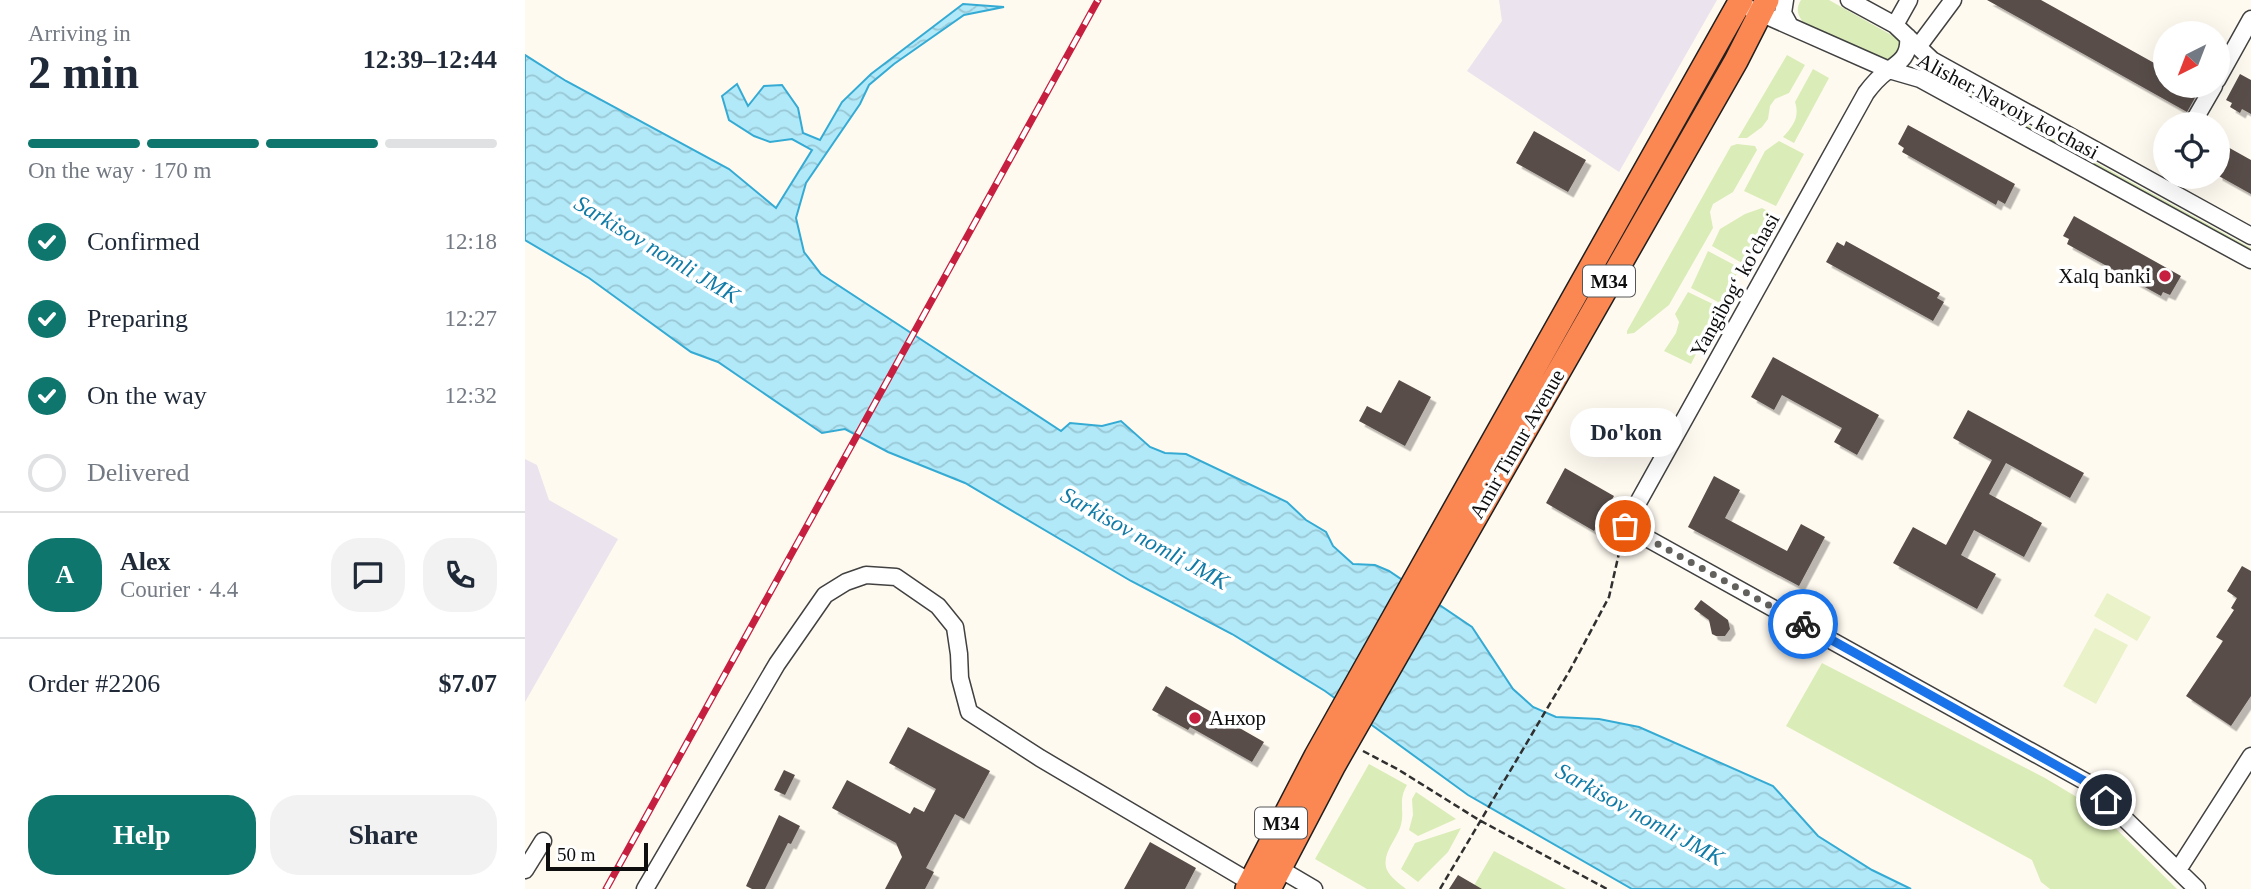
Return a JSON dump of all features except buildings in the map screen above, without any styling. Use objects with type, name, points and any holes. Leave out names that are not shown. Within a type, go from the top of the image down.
[{"type":"highway","name":"Amir Timur Avenue","points":[[1440,557],[1740,2]]},
{"type":"highway","name":"Amir Timur Avenue","points":[[1262,882],[1325,760],[1440,557],[1764,6]]},
{"type":"highway","name":"Amir Timur Avenue","points":[[1262,882],[1325,760]]},
{"type":"street","points":[[1785,0],[1783,13],[1789,24]]},
{"type":"street","name":"Alisher Navoiy ko'chasi","points":[[1849,0],[1895,25],[1932,60],[2153,174]]},
{"type":"street","points":[[1895,25],[1909,0]]},
{"type":"street","name":"Yangibog‘ ko'chasi","points":[[1625,526],[1865,93],[1889,70],[1898,66],[1913,42],[1953,0]]},
{"type":"street","name":"Alisher Navoiy ko'chasi","points":[[1740,2],[1764,6],[1789,24],[1889,70],[1920,79],[2251,261]]},
{"type":"street","points":[[2230,57],[2251,19]]},
{"type":"street","name":"Alisher Navoiy ko'chasi","points":[[2178,189],[2251,236]]},
{"type":"street","points":[[1625,526],[2088,783],[2197,889]]},
{"type":"street","points":[[645,889],[777,664],[804,624],[825,595],[846,582],[866,575],[896,577],[938,607],[955,627],[960,678],[969,712],[1040,758],[1262,882],[1314,889]]},
{"type":"street","points":[[2178,870],[2251,756]]},
{"type":"street","points":[[525,870],[543,841]]},
{"type":"path","points":[[1440,889],[1570,670],[1609,597],[1625,526]]},
{"type":"path","points":[[1363,751],[1479,820],[1607,889]]},
{"type":"shaded area","points":[[1499,0],[1717,0],[1619,172],[1467,71],[1502,21]]},
{"type":"shaded area","points":[[525,459],[537,465],[549,500],[618,539],[525,702]]},
{"type":"green space","points":[[1801,0],[1829,0],[1902,41],[1908,53],[1887,69],[1802,21],[1798,10]]},
{"type":"green space","points":[[1787,55],[1805,65],[1789,93],[1775,99],[1762,127],[1747,138],[1738,138]]},
{"type":"green space","points":[[1813,69],[1829,78],[1794,143],[1783,137],[1795,121],[1795,102]]},
{"type":"green space","points":[[1933,73],[2251,248],[2251,254],[1931,78]]},
{"type":"green space","points":[[1779,141],[1804,154],[1776,206],[1744,191],[1765,151]]},
{"type":"green space","points":[[1731,146],[1755,146],[1757,150],[1733,192],[1713,204],[1710,212],[1713,228],[1669,305],[1634,333],[1627,334]]},
{"type":"green space","points":[[1762,208],[1770,212],[1742,263],[1712,246],[1720,229],[1745,214]]},
{"type":"green space","points":[[1708,251],[1740,268],[1720,303],[1691,288]]},
{"type":"green space","points":[[1688,292],[1719,307],[1691,364],[1664,351],[1676,333],[1679,322],[1675,314]]},
{"type":"green space","points":[[2107,593],[2151,617],[2137,641],[2094,616]]},
{"type":"green space","points":[[2095,628],[2128,645],[2096,704],[2063,686]]},
{"type":"green space","points":[[1822,663],[2045,778],[2095,808],[2177,889],[2050,889],[2041,882],[2032,860],[1786,726]]},
{"type":"green space","points":[[1369,764],[1407,785],[1403,796],[1400,828],[1386,859],[1390,875],[1406,889],[1367,889],[1315,859]]},
{"type":"green space","points":[[1416,792],[1456,819],[1418,836],[1409,830],[1413,815],[1412,799]]},
{"type":"green space","points":[[1461,828],[1448,852],[1418,882],[1401,869],[1415,843]]},
{"type":"green space","points":[[1494,851],[1566,889],[1472,889]]},
{"type":"water","name":"Sarkisov nomli JMK","points":[[963,4],[1004,7],[964,15],[869,85],[860,104],[806,183],[796,218],[804,252],[821,274],[1061,431],[1070,423],[1102,426],[1121,421],[1150,447],[1165,453],[1186,454],[1287,502],[1306,520],[1326,532],[1333,546],[1353,564],[1375,565],[1389,571],[1472,627],[1513,689],[1533,707],[1556,717],[1599,719],[1639,727],[1773,786],[1818,836],[1872,870],[1911,889],[1632,889],[1468,795],[1325,691],[1232,634],[1131,581],[965,483],[888,452],[845,429],[822,433],[718,362],[691,352],[589,278],[525,240],[525,55],[566,81],[729,169],[776,208],[812,150],[792,139],[770,142],[754,136],[729,120],[722,96],[737,84],[748,106],[764,86],[782,85],[798,108],[803,133],[820,140],[842,102],[871,74]]},
{"type":"railway","points":[[606,889],[1098,0]]},
{"type":"way so far","points":[[1625,526],[1803,624]]},
{"type":"place","name":"Xalq banki","points":[[2165,276]]},
{"type":"place","name":"Do'kon","points":[[1625,526]]},
{"type":"place","name":"Анхор","points":[[1195,718]]},
{"type":"route","points":[[1803,624],[2088,783],[2106,800]]}]
